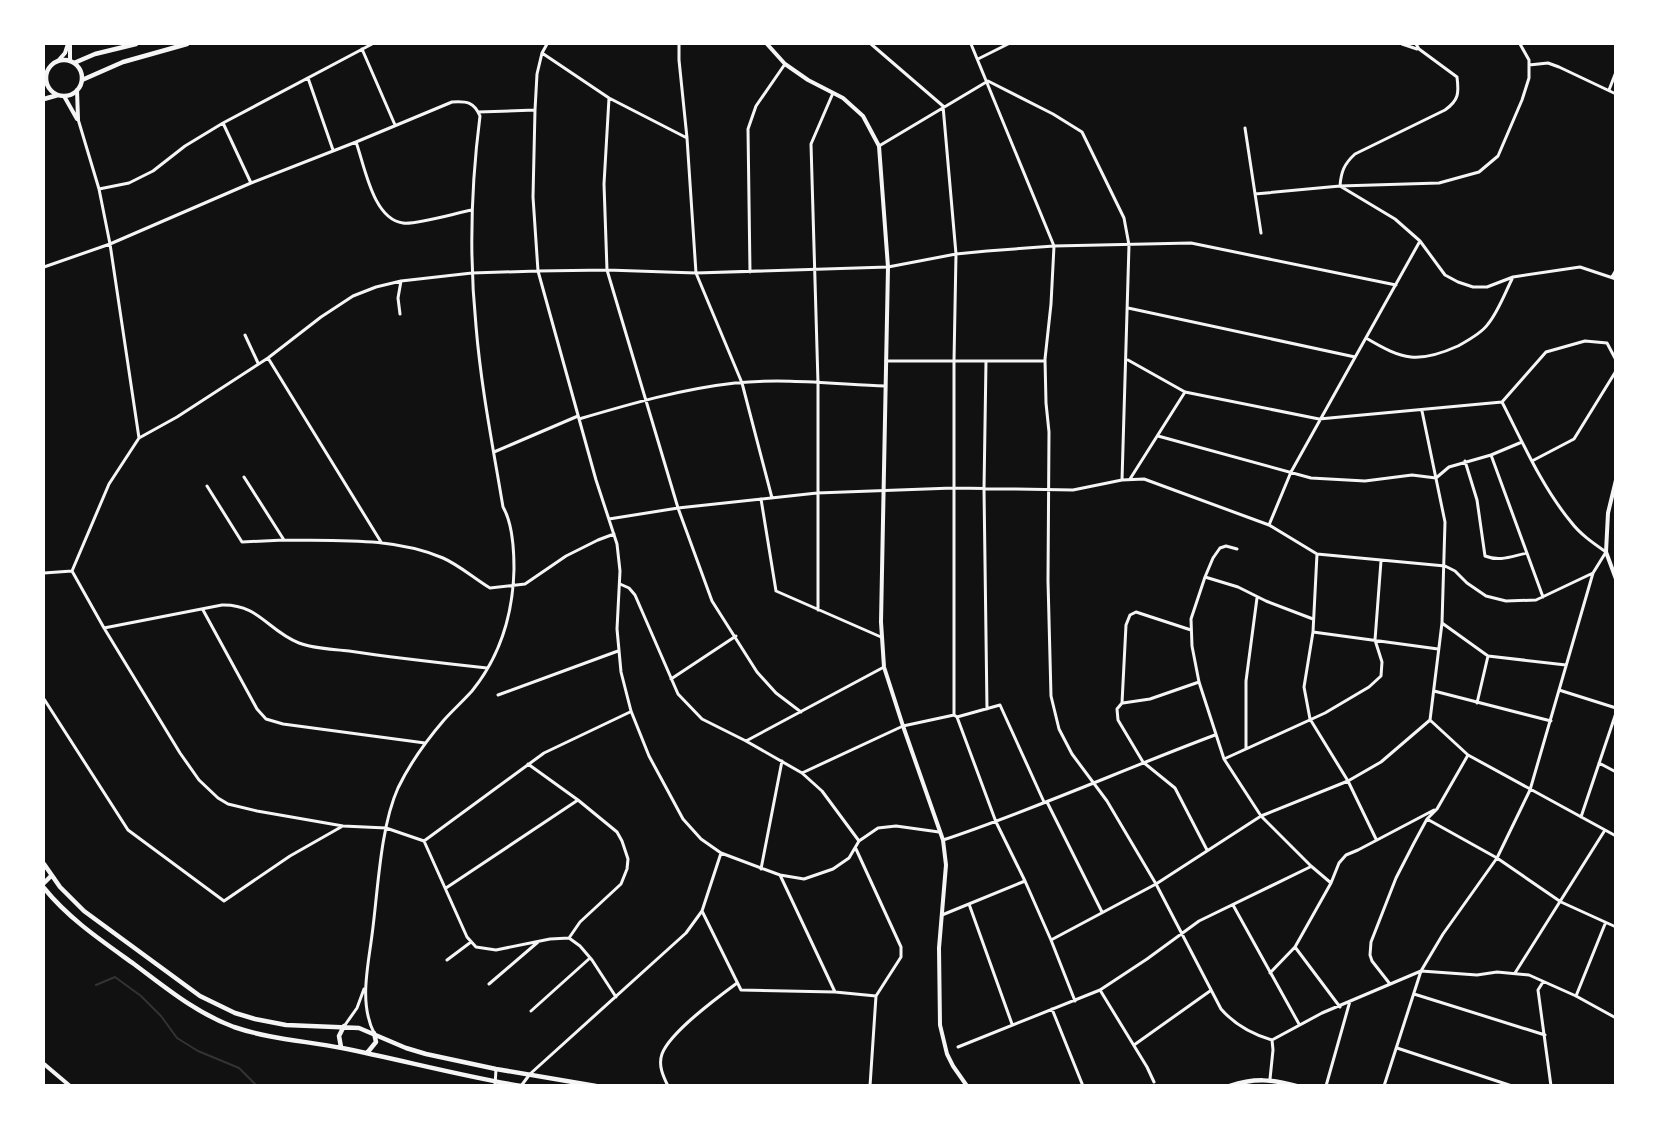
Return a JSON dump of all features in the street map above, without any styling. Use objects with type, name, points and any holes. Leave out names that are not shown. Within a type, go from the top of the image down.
[{"type":"main road","points":[[61,95],[49,88],[45,78],[50,66],[58,61],[72,62],[136,44]]},
{"type":"main road","points":[[82,80],[123,62],[187,44]]},
{"type":"main road","points":[[44,99],[77,90],[82,80],[80,70],[72,62]]},
{"type":"main road","points":[[44,864],[51,876],[84,911],[169,974],[212,1002],[246,1017],[272,1023],[359,1028],[415,1052],[596,1086]]},
{"type":"main road","points":[[51,876],[44,885],[57,905],[84,928],[196,1009],[226,1023],[252,1032],[341,1047],[495,1084],[521,1086]]},
{"type":"main road","points":[[341,1047],[339,1036],[344,1026]]},
{"type":"main road","points":[[367,1053],[376,1042],[375,1033]]},
{"type":"main road","points":[[1230,1086],[1247,1080],[1269,1079],[1296,1086]]},
{"type":"street","points":[[58,61],[69,44]]},
{"type":"street","points":[[69,44],[72,62]]},
{"type":"street","points":[[99,189],[129,183],[153,171],[185,146],[223,123],[372,44]]},
{"type":"street","points":[[547,44],[542,53],[537,74],[535,110],[533,197],[538,271],[578,418],[614,534],[619,558],[617,629],[621,672],[631,711],[649,756],[683,819],[701,839],[721,853],[780,876],[804,879],[822,874],[843,863],[870,832],[887,826],[939,831]]},
{"type":"street","points":[[679,44],[696,273],[742,383],[772,498]]},
{"type":"street","points":[[766,44],[785,64],[808,80],[843,98],[863,116],[879,146],[888,267],[880,622],[884,667],[944,840],[946,864],[938,983],[940,1025],[952,1066],[967,1086]]},
{"type":"street","points":[[871,44],[943,106],[957,254],[953,488],[955,716],[996,822],[1025,881],[1075,1001]]},
{"type":"street","points":[[972,44],[1054,246],[1045,361],[1049,432],[1051,696],[1059,729],[1072,754],[1095,783],[1156,884],[1221,1009],[1230,1020],[1257,1036],[1272,1040],[1299,1024],[1421,971],[1477,975],[1497,972],[1529,975],[1576,996],[1616,1018]]},
{"type":"street","points":[[978,59],[1008,44]]},
{"type":"street","points":[[1340,186],[1345,163],[1354,154],[1445,111],[1455,103],[1459,90],[1457,77],[1419,50],[1402,44]]},
{"type":"street","points":[[1416,44],[1419,50]]},
{"type":"street","points":[[1255,194],[1340,186],[1439,183],[1479,172],[1498,156],[1522,100],[1529,78],[1529,60],[1520,44]]},
{"type":"street","points":[[362,49],[395,125]]},
{"type":"street","points":[[542,53],[609,99],[687,138]]},
{"type":"street","points":[[1529,65],[1548,63],[1616,93]]},
{"type":"street","points":[[750,272],[748,129],[756,106],[785,64]]},
{"type":"street","points":[[1609,90],[1616,72]]},
{"type":"street","points":[[308,78],[334,151]]},
{"type":"street","points":[[879,146],[988,81]]},
{"type":"street","points":[[988,81],[1053,114],[1082,132],[1124,218],[1129,245],[1122,480]]},
{"type":"street","points":[[77,90],[78,119],[99,189],[110,244],[138,438]]},
{"type":"street","points":[[818,610],[818,383],[811,144],[833,93]]},
{"type":"street","points":[[61,95],[78,119]]},
{"type":"street","points":[[609,99],[604,184],[607,270],[678,508],[709,594],[757,672],[776,693],[801,712]]},
{"type":"street","points":[[44,267],[110,244],[251,183],[452,102],[467,101],[477,108],[480,116],[472,210],[472,273],[476,328],[503,507],[508,516],[514,560],[513,586],[508,625],[496,653],[473,690],[425,743],[393,800],[386,828],[365,988],[368,1019],[375,1033]]},
{"type":"street","points":[[478,112],[535,110]]},
{"type":"street","points":[[223,123],[251,183]]},
{"type":"street","points":[[1245,128],[1261,233]]},
{"type":"street","points":[[356,142],[375,200],[390,220],[405,224],[472,210]]},
{"type":"street","points":[[1340,186],[1395,219],[1420,241],[1445,275],[1473,287],[1487,286],[1513,277],[1580,267],[1614,278],[1616,270]]},
{"type":"street","points":[[1269,525],[1291,472],[1319,419],[1420,241]]},
{"type":"street","points":[[72,571],[109,484],[138,438],[177,417],[268,358],[321,317],[353,296],[376,286],[472,273],[607,270],[696,273],[888,267],[957,254],[1054,246],[1191,243],[1396,285]]},
{"type":"street","points":[[1366,338],[1383,348],[1407,357],[1423,358],[1438,355],[1464,343],[1488,325],[1513,277]]},
{"type":"street","points":[[400,314],[398,298],[401,281]]},
{"type":"street","points":[[1128,308],[1355,357]]},
{"type":"street","points":[[245,336],[258,363]]},
{"type":"street","points":[[1127,359],[1185,392],[1319,419],[1502,402],[1546,352],[1585,341],[1596,340],[1607,343],[1616,360]]},
{"type":"street","points":[[268,358],[381,542]]},
{"type":"street","points":[[886,361],[1045,361]]},
{"type":"street","points":[[986,361],[984,489],[987,709]]},
{"type":"street","points":[[1532,461],[1574,439],[1616,371]]},
{"type":"street","points":[[494,452],[578,418],[691,390],[742,383],[885,386]]},
{"type":"street","points":[[1130,480],[1185,392]]},
{"type":"street","points":[[1502,402],[1559,507],[1588,540],[1606,552]]},
{"type":"street","points":[[1051,940],[1156,884],[1261,816],[1348,781],[1381,762],[1430,720],[1442,623],[1445,522],[1422,411]]},
{"type":"street","points":[[1158,436],[1311,478],[1365,481],[1412,475],[1436,478],[1449,467],[1491,455],[1522,442]]},
{"type":"street","points":[[1491,455],[1543,597]]},
{"type":"street","points":[[1466,461],[1477,500],[1485,556],[1494,560],[1527,553]]},
{"type":"street","points":[[244,477],[284,540]]},
{"type":"street","points":[[609,519],[678,508],[817,493],[953,488],[1073,490],[1122,480],[1144,479],[1269,525],[1317,554],[1445,566],[1455,571],[1467,583],[1486,596],[1506,601],[1536,600],[1593,573]]},
{"type":"street","points":[[1616,480],[1608,513],[1606,552],[1616,579]]},
{"type":"street","points":[[207,486],[242,542],[284,540],[381,542],[415,548],[446,559],[490,588],[525,584],[566,556],[614,534]]},
{"type":"street","points":[[760,499],[776,591],[882,638]]},
{"type":"street","points":[[1237,549],[1226,546],[1220,548],[1213,558],[1191,619],[1192,645],[1198,682],[1224,759],[1261,816],[1311,867],[1331,883]]},
{"type":"street","points":[[1384,1086],[1421,971],[1443,934],[1497,858],[1530,790],[1593,573],[1606,552]]},
{"type":"street","points":[[1317,554],[1313,632],[1304,687],[1310,718],[1348,781],[1376,839]]},
{"type":"street","points":[[1224,759],[1325,713],[1370,687],[1381,676],[1382,662],[1375,640],[1381,561]]},
{"type":"street","points":[[44,573],[72,571]]},
{"type":"street","points":[[72,571],[180,753],[208,790],[218,798],[237,807],[288,817],[343,826],[386,828],[424,841],[464,932],[476,947],[496,950],[563,937],[568,938],[590,957],[616,997]]},
{"type":"street","points":[[1205,577],[1238,587],[1313,619]]},
{"type":"street","points":[[620,584],[629,588],[635,595],[678,694],[702,719],[802,773],[822,791],[859,842]]},
{"type":"street","points":[[1246,748],[1246,681],[1257,597]]},
{"type":"street","points":[[104,628],[222,605],[242,606],[290,638],[309,646],[487,668]]},
{"type":"street","points":[[202,610],[248,694],[266,719],[283,724],[425,743]]},
{"type":"street","points":[[1191,630],[1136,612],[1130,615],[1126,625],[1122,703],[1117,709],[1118,720],[1143,762],[1175,788],[1207,850]]},
{"type":"street","points":[[1442,623],[1488,656],[1566,665]]},
{"type":"street","points":[[1313,632],[1438,649]]},
{"type":"street","points":[[671,679],[736,636]]},
{"type":"street","points":[[498,695],[618,651]]},
{"type":"street","points":[[1477,703],[1488,656]]},
{"type":"street","points":[[746,741],[884,667]]},
{"type":"street","points":[[1122,703],[1150,699],[1198,682]]},
{"type":"street","points":[[1559,690],[1616,708]]},
{"type":"street","points":[[1434,692],[1551,722]]},
{"type":"street","points":[[44,699],[128,830],[224,901],[290,856],[343,826]]},
{"type":"street","points":[[802,773],[903,726],[1000,705],[1101,912]]},
{"type":"street","points":[[424,841],[544,753],[631,711]]},
{"type":"street","points":[[1581,817],[1616,713]]},
{"type":"street","points":[[1430,720],[1468,755],[1616,836]]},
{"type":"street","points":[[944,840],[996,822],[1215,735]]},
{"type":"street","points":[[1390,984],[1372,961],[1371,942],[1396,878],[1427,819],[1437,809],[1468,755]]},
{"type":"street","points":[[761,869],[782,761]]},
{"type":"street","points":[[1599,763],[1616,772]]},
{"type":"street","points":[[528,764],[617,832],[622,841],[628,864],[621,885],[580,922],[568,938]]},
{"type":"street","points":[[446,888],[578,800]]},
{"type":"street","points":[[1270,972],[1295,947],[1331,883],[1339,863],[1346,855],[1437,809]]},
{"type":"street","points":[[1427,819],[1497,858],[1561,902],[1605,924],[1616,927]]},
{"type":"street","points":[[1515,974],[1605,830]]},
{"type":"street","points":[[856,849],[901,947],[901,957],[876,996],[870,1086]]},
{"type":"street","points":[[521,1086],[530,1074],[678,941],[702,911],[721,853]]},
{"type":"street","points":[[958,1047],[1100,990],[1199,921],[1311,867]]},
{"type":"street","points":[[780,876],[835,992]]},
{"type":"street","points":[[942,915],[1025,881]]},
{"type":"street","points":[[969,904],[1012,1024]]},
{"type":"street","points":[[1233,905],[1299,1024]]},
{"type":"street","points":[[702,911],[741,990],[835,992],[876,996]]},
{"type":"street","points":[[1576,996],[1605,924]]},
{"type":"street","points":[[447,960],[471,942]]},
{"type":"street","points":[[489,984],[538,942]]},
{"type":"street","points":[[1295,947],[1340,1007]]},
{"type":"street","points":[[531,1011],[590,957]]},
{"type":"street","points":[[1543,982],[1538,990],[1551,1086]]},
{"type":"street","points":[[668,1086],[661,1069],[662,1053],[701,1011],[737,983]]},
{"type":"street","points":[[344,1026],[357,1008],[365,988]]},
{"type":"street","points":[[1100,990],[1154,1082]]},
{"type":"street","points":[[1134,1045],[1210,991]]},
{"type":"street","points":[[1414,994],[1545,1035]]},
{"type":"street","points":[[1326,1086],[1350,1001]]},
{"type":"street","points":[[1052,1010],[1083,1086]]},
{"type":"street","points":[[1269,1079],[1272,1040]]},
{"type":"street","points":[[1397,1048],[1512,1086]]},
{"type":"street","points":[[44,1064],[70,1086]]},
{"type":"street","points":[[495,1084],[496,1069]]},
{"type":"waterway","points":[[96,985],[115,977],[141,996],[161,1016],[177,1038],[198,1051],[239,1068],[257,1086]]}]
